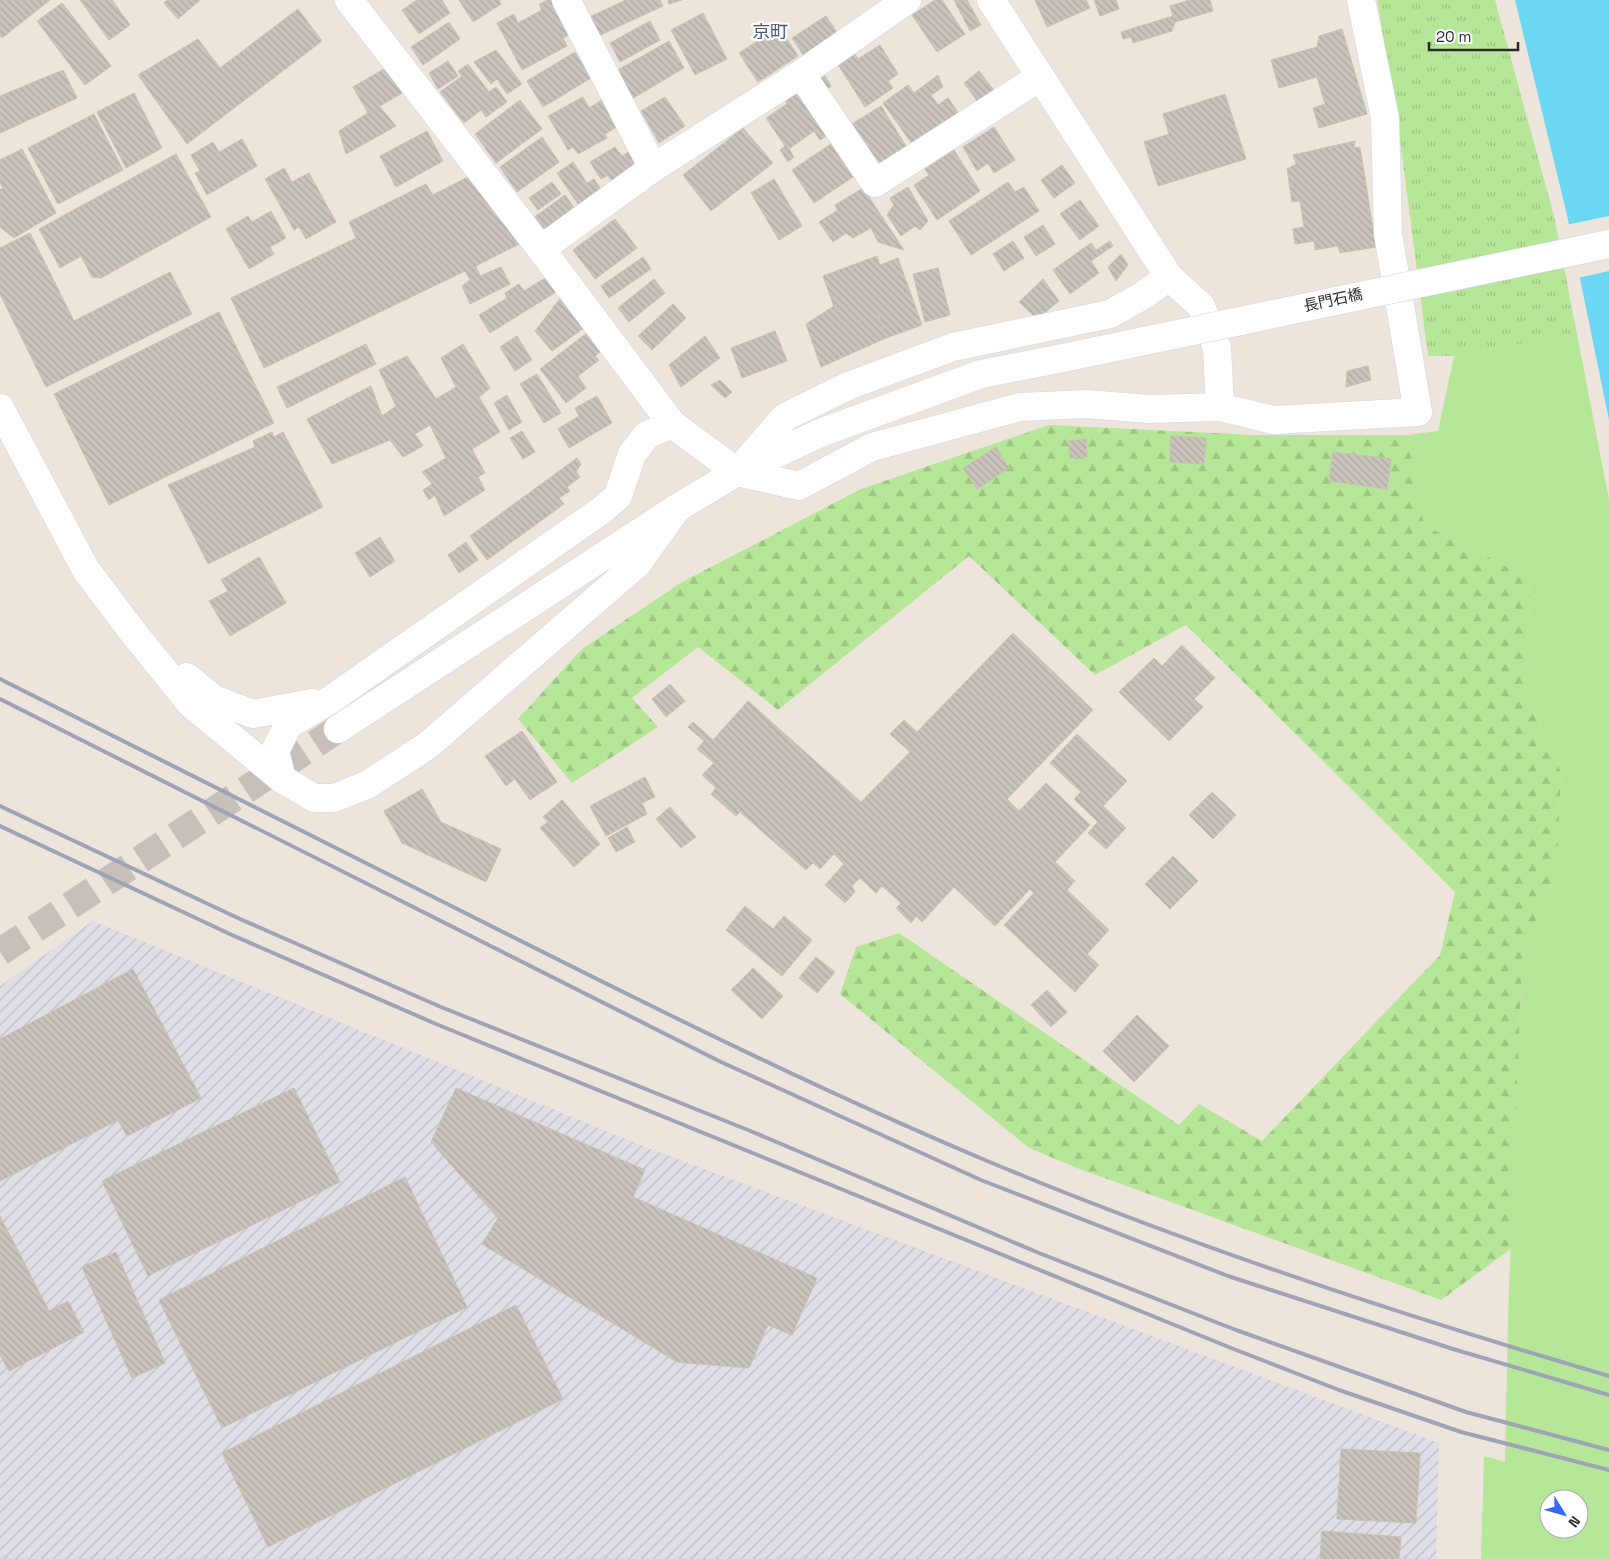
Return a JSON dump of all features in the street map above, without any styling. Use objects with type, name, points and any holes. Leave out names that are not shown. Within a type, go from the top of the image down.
[{"type":"street","points":[[349,0],[542,249],[672,424],[737,472],[800,486],[872,447],[1020,407],[1086,404],[1149,409],[1220,407],[1273,420],[1418,412],[1388,234],[1385,118],[1361,0]]},
{"type":"street","points":[[566,0],[653,168]]},
{"type":"street","points":[[542,249],[653,168],[801,74],[907,0]]},
{"type":"street","points":[[991,0],[1169,277],[1202,306],[1217,348],[1220,407]]},
{"type":"street","points":[[801,74],[875,183],[1040,78]]},
{"type":"street","name":"長門石橋","points":[[737,472],[820,433],[980,374],[1609,244]]},
{"type":"street","points":[[338,728],[677,508],[737,472],[786,417],[848,386],[953,347],[1110,314],[1142,296],[1169,277]]},
{"type":"street","points":[[0,408],[86,570],[132,631],[191,704],[282,779],[314,798],[334,798],[368,784],[427,746],[637,564],[677,508]]},
{"type":"street","points":[[282,779],[275,750],[288,725],[330,700],[602,510],[618,496],[632,454],[647,435],[672,424]]},
{"type":"street","points":[[132,631],[214,699],[253,714],[330,700]]},
{"type":"shaded area","points":[[93,921],[643,1146],[1439,1443],[1436,1559],[0,1559],[0,986]]},
{"type":"green space","points":[[1377,0],[1495,0],[1554,216],[1577,334],[1454,356],[1428,356],[1397,116]]},
{"type":"green space","points":[[1577,334],[1609,500],[1609,1559],[1481,1559],[1484,1456],[1505,1462],[1508,1315],[1522,957],[1557,867],[1561,772],[1525,694],[1530,578],[1424,525],[1407,435],[1438,431],[1454,356]]},
{"type":"green space","points":[[1049,425],[1255,435],[1407,435],[1424,525],[1530,578],[1525,694],[1561,772],[1557,867],[1522,957],[1511,1249],[1441,1300],[1077,1168],[1029,1148],[840,994],[856,947],[899,933],[1179,1125],[1199,1104],[1262,1141],[1440,955],[1455,892],[1186,625],[1095,675],[969,556],[778,710],[698,647],[632,698],[658,727],[572,783],[518,719],[582,649],[682,582],[861,489]]},
{"type":"water","points":[[1515,0],[1609,0],[1609,420],[1567,215]]},
{"type":"pier","points":[[1609,216],[1609,271],[1578,278],[1566,225]]},
{"type":"building","points":[[0,0],[50,0],[2,38],[0,35]]},
{"type":"building","points":[[80,0],[112,0],[130,25],[109,40]]},
{"type":"building","points":[[167,0],[200,0],[178,19],[164,3]]},
{"type":"building","points":[[417,0],[442,0],[450,13],[419,34],[402,10]]},
{"type":"building","points":[[459,0],[499,0],[501,4],[473,22]]},
{"type":"building","points":[[548,0],[558,0],[575,32],[563,38],[567,46],[522,70],[497,23],[514,14],[518,23],[542,10],[539,4]]},
{"type":"building","points":[[626,0],[660,0],[663,6],[596,37],[587,18]]},
{"type":"building","points":[[668,0],[682,0],[669,4]]},
{"type":"building","points":[[935,0],[942,0],[965,34],[937,52],[912,15]]},
{"type":"building","points":[[954,0],[967,0],[981,25],[970,31]]},
{"type":"building","points":[[1035,0],[1086,0],[1090,8],[1047,27]]},
{"type":"building","points":[[1094,0],[1116,0],[1119,9],[1100,16]]},
{"type":"building","points":[[1190,0],[1210,0],[1213,11],[1175,22],[1172,31],[1133,43],[1131,37],[1123,39],[1121,32],[1173,16],[1170,6]]},
{"type":"building","points":[[62,3],[111,66],[85,85],[37,21]]},
{"type":"building","points":[[298,9],[322,41],[187,144],[138,75],[198,39],[220,68]]},
{"type":"building","points":[[703,13],[727,59],[695,75],[671,30]]},
{"type":"building","points":[[826,16],[840,37],[806,59],[792,38]]},
{"type":"building","points":[[650,21],[660,40],[620,62],[610,43]]},
{"type":"building","points":[[449,22],[460,39],[423,65],[411,47]]},
{"type":"building","points":[[779,27],[798,56],[758,82],[739,53]]},
{"type":"building","points":[[1342,29],[1367,114],[1319,128],[1313,108],[1325,104],[1317,77],[1279,88],[1271,60],[1317,47],[1319,36]]},
{"type":"building","points":[[669,41],[684,68],[630,100],[614,72]]},
{"type":"building","points":[[880,45],[898,74],[888,81],[893,88],[865,107],[837,63],[854,53],[858,59]]},
{"type":"building","points":[[496,50],[522,84],[507,94],[497,79],[491,84],[474,62]]},
{"type":"building","points":[[575,52],[591,78],[543,107],[527,81]]},
{"type":"building","points":[[448,61],[458,76],[438,89],[429,73]]},
{"type":"building","points":[[468,64],[489,92],[496,87],[507,102],[486,117],[481,110],[464,123],[440,92],[462,76],[458,71]]},
{"type":"building","points":[[389,66],[404,92],[368,113],[353,87]]},
{"type":"building","points":[[63,70],[77,98],[0,133],[0,96]]},
{"type":"building","points":[[979,71],[996,93],[980,105],[964,83]]},
{"type":"building","points":[[824,74],[831,86],[823,92],[816,79]]},
{"type":"building","points":[[938,75],[943,87],[931,95],[938,105],[948,98],[960,115],[915,148],[883,103],[908,85],[914,93]]},
{"type":"building","points":[[797,90],[828,135],[820,140],[814,131],[789,149],[794,157],[788,162],[780,150],[785,146],[766,118],[787,104],[785,99]]},
{"type":"building","points":[[134,93],[162,148],[126,168],[97,112]]},
{"type":"building","points":[[1225,94],[1246,159],[1158,186],[1144,142],[1169,134],[1163,114]]},
{"type":"building","points":[[583,97],[589,108],[605,98],[620,125],[605,134],[607,138],[578,154],[573,147],[568,150],[548,116]]},
{"type":"building","points":[[665,97],[685,126],[659,143],[641,111]]},
{"type":"building","points":[[520,100],[542,129],[496,163],[475,134]]},
{"type":"building","points":[[379,106],[396,126],[346,154],[339,131]]},
{"type":"building","points":[[881,106],[908,149],[880,167],[852,124]]},
{"type":"building","points":[[94,114],[123,170],[58,204],[28,148]]},
{"type":"building","points":[[994,127],[1015,160],[994,173],[988,163],[977,171],[963,147]]},
{"type":"building","points":[[743,128],[773,163],[711,211],[683,175]]},
{"type":"building","points":[[427,131],[443,161],[396,187],[380,156]]},
{"type":"building","points":[[542,137],[559,162],[517,192],[500,167]]},
{"type":"building","points":[[242,139],[257,166],[207,195],[195,173],[200,171],[191,155],[213,142],[219,152]]},
{"type":"building","points":[[1355,141],[1354,148],[1360,147],[1376,247],[1340,253],[1338,246],[1315,250],[1314,241],[1295,244],[1293,229],[1304,227],[1300,201],[1292,202],[1287,169],[1296,164],[1293,155]]},
{"type":"building","points":[[831,144],[853,177],[814,203],[792,170]]},
{"type":"building","points":[[615,147],[622,156],[630,151],[641,168],[614,185],[608,175],[601,179],[590,162]]},
{"type":"building","points":[[22,149],[56,213],[14,238],[0,227],[0,190],[3,188],[0,183],[0,160]]},
{"type":"building","points":[[954,150],[980,191],[937,220],[914,185],[929,175],[925,169]]},
{"type":"building","points":[[176,154],[211,217],[101,278],[92,277],[81,256],[60,268],[39,229]]},
{"type":"building","points":[[573,162],[587,183],[594,179],[605,195],[582,210],[557,173]]},
{"type":"building","points":[[1062,165],[1075,183],[1054,198],[1041,180]]},
{"type":"building","points":[[284,168],[292,182],[309,173],[336,222],[306,239],[299,227],[294,230],[265,179]]},
{"type":"building","points":[[470,176],[521,243],[476,266],[480,276],[501,267],[510,284],[470,304],[462,286],[470,280],[465,271],[264,368],[231,298],[356,238],[349,222],[426,184],[433,195]]},
{"type":"building","points":[[774,179],[802,226],[779,240],[751,193]]},
{"type":"building","points":[[552,182],[561,194],[538,210],[529,198]]},
{"type":"building","points":[[1008,182],[1015,192],[1024,187],[1039,211],[971,255],[949,221]]},
{"type":"building","points":[[908,187],[928,221],[920,230],[915,226],[901,236],[887,215],[894,205],[890,198]]},
{"type":"building","points":[[863,188],[904,250],[878,242],[871,228],[853,238],[846,233],[833,242],[819,222],[838,210],[835,205]]},
{"type":"building","points":[[565,195],[579,215],[547,239],[532,219]]},
{"type":"building","points":[[1080,200],[1099,226],[1080,240],[1060,214]]},
{"type":"building","points":[[271,211],[286,238],[270,247],[274,254],[249,269],[226,229],[248,216],[252,222]]},
{"type":"building","points":[[615,219],[637,248],[595,279],[573,250]]},
{"type":"building","points":[[1043,225],[1055,244],[1036,256],[1024,237]]},
{"type":"building","points":[[30,233],[74,321],[170,272],[192,314],[46,387],[0,294],[0,248]]},
{"type":"building","points":[[1013,241],[1024,258],[1004,271],[993,254]]},
{"type":"building","points":[[1110,241],[1113,246],[1091,261],[1099,273],[1070,294],[1053,270],[1091,243],[1096,250]]},
{"type":"building","points":[[1121,254],[1128,265],[1116,281],[1108,267]]},
{"type":"building","points":[[877,256],[880,265],[898,258],[922,325],[886,338],[878,314],[841,327],[823,276]]},
{"type":"building","points":[[643,257],[651,269],[609,298],[601,286]]},
{"type":"building","points":[[938,268],[950,315],[925,322],[913,274]]},
{"type":"building","points":[[547,277],[556,292],[490,333],[479,315],[507,298],[505,293],[519,284],[524,291]]},
{"type":"building","points":[[654,279],[665,293],[629,322],[618,308]]},
{"type":"building","points":[[1043,279],[1059,301],[1037,319],[1019,302]]},
{"type":"building","points":[[562,296],[584,328],[552,351],[535,331]]},
{"type":"building","points":[[673,304],[686,318],[652,350],[638,336]]},
{"type":"building","points":[[834,306],[841,327],[878,314],[886,338],[821,367],[806,324]]},
{"type":"building","points":[[219,312],[274,423],[109,505],[54,394]]},
{"type":"building","points":[[592,329],[605,348],[595,356],[599,360],[578,376],[586,388],[566,403],[540,369]]},
{"type":"building","points":[[775,331],[787,361],[742,378],[731,348]]},
{"type":"building","points":[[517,336],[532,360],[515,371],[500,347]]},
{"type":"building","points":[[705,336],[720,358],[681,387],[669,365]]},
{"type":"building","points":[[366,344],[376,364],[287,408],[277,387]]},
{"type":"building","points":[[463,344],[490,388],[479,397],[500,432],[472,449],[485,473],[478,477],[485,490],[444,516],[435,495],[429,500],[423,490],[432,484],[422,472],[446,458],[430,425],[415,434],[423,446],[403,457],[390,440],[332,464],[307,419],[371,386],[382,416],[396,406],[379,370],[407,356],[436,399],[456,387],[441,358]]},
{"type":"building","points":[[1368,366],[1371,380],[1346,387],[1347,371]]},
{"type":"building","points":[[537,374],[561,413],[544,423],[520,384]]},
{"type":"building","points":[[720,380],[732,392],[725,398],[711,385]]},
{"type":"building","points":[[507,395],[522,422],[509,430],[494,403]]},
{"type":"building","points":[[597,396],[612,423],[569,448],[558,429],[579,416],[575,408]]},
{"type":"building","points":[[522,431],[535,452],[523,459],[510,438]]},
{"type":"building","points":[[272,432],[274,437],[283,432],[323,507],[208,564],[168,485],[255,447],[253,441]]},
{"type":"building","points":[[1171,436],[1206,438],[1204,464],[1170,462]]},
{"type":"building","points":[[1086,439],[1087,457],[1070,458],[1069,441]]},
{"type":"building","points":[[996,447],[1009,468],[977,489],[963,468]]},
{"type":"building","points":[[1333,452],[1391,459],[1387,489],[1329,481]]},
{"type":"building","points":[[577,458],[581,464],[576,472],[580,477],[567,487],[570,491],[559,498],[564,504],[487,560],[470,536]]},
{"type":"building","points":[[380,537],[395,561],[370,577],[355,553]]},
{"type":"building","points":[[466,542],[478,560],[459,573],[448,555]]},
{"type":"building","points":[[259,557],[286,603],[230,636],[209,601],[228,591],[221,580]]},
{"type":"building","points":[[1013,633],[1093,710],[1007,799],[1019,811],[1046,783],[1090,825],[1055,862],[1075,881],[1067,890],[1109,930],[1087,954],[1099,965],[1075,992],[1004,925],[1034,893],[1030,889],[995,926],[954,887],[922,922],[916,916],[911,923],[896,908],[901,903],[882,886],[876,893],[860,878],[852,886],[855,892],[845,903],[825,885],[844,864],[834,854],[820,869],[813,863],[806,870],[740,812],[736,816],[711,794],[716,788],[702,775],[714,763],[697,749],[704,741],[688,727],[693,722],[713,740],[748,701],[861,802],[910,752],[890,734],[904,720],[917,732]]},
{"type":"building","points":[[1182,645],[1215,678],[1194,699],[1203,707],[1169,741],[1119,692],[1154,658],[1162,666]]},
{"type":"building","points":[[670,684],[685,701],[666,717],[652,699]]},
{"type":"building","points":[[522,731],[557,782],[530,800],[515,779],[506,786],[485,756]]},
{"type":"building","points":[[1077,734],[1127,781],[1103,806],[1126,828],[1106,849],[1088,833],[1098,822],[1074,799],[1081,792],[1050,763]]},
{"type":"building","points":[[645,777],[655,797],[642,803],[647,814],[606,836],[590,806]]},
{"type":"building","points":[[422,789],[441,822],[501,849],[486,882],[402,843],[384,811]]},
{"type":"building","points":[[1212,792],[1236,815],[1213,839],[1189,815]]},
{"type":"building","points":[[562,800],[600,844],[574,867],[540,828],[548,822],[543,817]]},
{"type":"building","points":[[670,807],[696,837],[681,848],[656,819]]},
{"type":"building","points":[[627,827],[635,842],[616,852],[608,838]]},
{"type":"building","points":[[1173,856],[1198,881],[1170,909],[1145,884]]},
{"type":"building","points":[[745,906],[773,929],[784,916],[812,940],[782,976],[726,930]]},
{"type":"building","points":[[816,957],[835,972],[817,993],[799,978]]},
{"type":"building","points":[[753,968],[783,996],[762,1019],[731,990]]},
{"type":"building","points":[[133,969],[201,1098],[127,1136],[118,1120],[0,1181],[0,1039]]},
{"type":"building","points":[[1047,990],[1067,1012],[1051,1027],[1031,1005]]},
{"type":"building","points":[[1137,1015],[1169,1046],[1134,1082],[1103,1051]]},
{"type":"building","points":[[294,1088],[340,1182],[148,1276],[102,1181]]},
{"type":"building","points":[[456,1088],[645,1170],[633,1197],[817,1278],[792,1335],[768,1325],[749,1368],[677,1362],[482,1244],[498,1218],[431,1142]]},
{"type":"building","points":[[405,1177],[467,1307],[222,1428],[159,1300]]},
{"type":"building","points":[[0,1216],[49,1311],[68,1301],[84,1332],[9,1371],[0,1355]]},
{"type":"building","points":[[116,1252],[165,1363],[132,1378],[82,1267]]},
{"type":"building","points":[[516,1305],[563,1399],[268,1547],[222,1453]]},
{"type":"building","points":[[1341,1449],[1420,1453],[1416,1523],[1337,1519]]},
{"type":"building","points":[[1322,1531],[1401,1537],[1399,1559],[1320,1559]]},
{"type":"tunnel","points":[[0,952],[338,729]]},
{"type":"railway","points":[[0,679],[558,960],[804,1079],[929,1136],[1068,1194],[1220,1251],[1375,1304],[1609,1376]]},
{"type":"railway","points":[[0,699],[721,1062],[981,1180],[1228,1276],[1453,1349],[1609,1395]]},
{"type":"railway","points":[[0,806],[240,919],[441,1007],[748,1130],[1039,1253],[1236,1330],[1466,1412],[1609,1450]]},
{"type":"railway","points":[[0,826],[232,935],[436,1024],[1231,1348],[1339,1390],[1461,1432],[1609,1470]]},
{"type":"district","name":"京町","points":[[770,32]]}]
